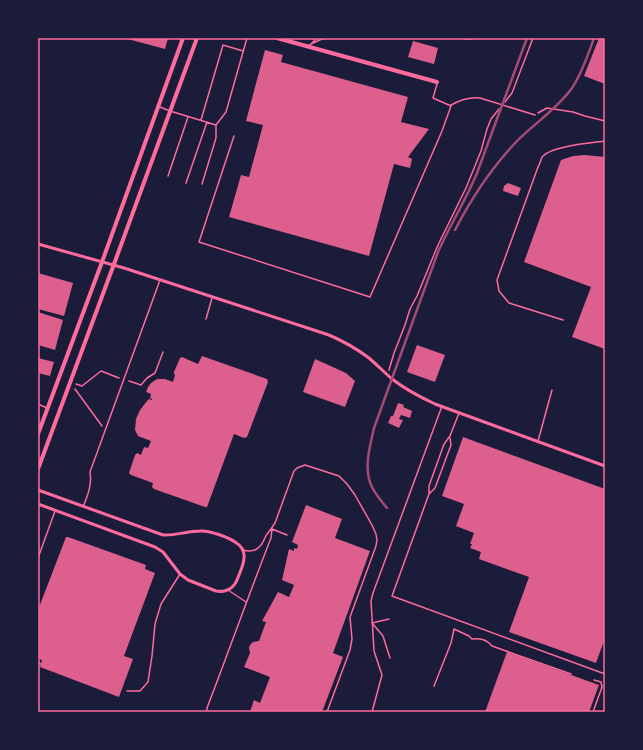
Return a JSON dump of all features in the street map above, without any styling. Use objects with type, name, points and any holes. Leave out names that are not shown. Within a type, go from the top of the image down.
[{"type":"street","points":[[38,434],[183,38]]},
{"type":"street","points":[[38,469],[197,38]]},
{"type":"street","points":[[277,38],[437,82]]},
{"type":"street","points":[[38,244],[160,279],[330,335],[340,339],[368,357],[392,379],[424,399],[605,466]]},
{"type":"street","points":[[38,490],[163,535],[200,530],[208,531],[239,545],[243,550],[244,560],[236,582],[232,588],[221,592],[213,590],[188,580],[180,574],[163,552],[155,547],[38,504]]},
{"type":"lane","points":[[202,184],[216,138],[216,125],[226,112],[247,38]]},
{"type":"lane","points":[[308,46],[317,38]]},
{"type":"lane","points":[[308,46],[324,38]]},
{"type":"lane","points":[[456,38],[476,38]]},
{"type":"lane","points":[[200,120],[222,45],[244,51]]},
{"type":"lane","points":[[437,82],[433,98],[451,106]]},
{"type":"lane","points":[[234,136],[199,242],[370,297],[442,131],[451,106],[472,97],[502,104],[535,115]]},
{"type":"lane","points":[[158,106],[216,125]]},
{"type":"lane","points":[[168,176],[188,117]]},
{"type":"lane","points":[[186,183],[207,122]]},
{"type":"lane","points":[[563,320],[509,303],[499,291],[497,280],[543,156],[551,151],[564,147],[605,141]]},
{"type":"lane","points":[[83,507],[90,490],[90,472],[160,279]]},
{"type":"lane","points":[[206,318],[213,296]]},
{"type":"lane","points":[[538,441],[552,390]]},
{"type":"lane","points":[[38,404],[47,408]]},
{"type":"lane","points":[[372,712],[382,675],[374,651],[371,601],[442,406]]},
{"type":"lane","points":[[459,412],[450,436],[444,444],[429,486],[429,494],[392,596],[605,674]]},
{"type":"lane","points":[[429,494],[435,488],[451,446],[450,436]]},
{"type":"lane","points":[[207,712],[207,708],[271,538],[272,530],[294,471],[305,465],[339,476],[347,484],[355,495],[376,534],[377,540],[350,617],[352,639],[350,650],[327,712]]},
{"type":"lane","points":[[38,558],[55,510]]},
{"type":"lane","points":[[243,550],[251,552],[257,550],[267,534],[272,530]]},
{"type":"lane","points":[[272,530],[287,535]]},
{"type":"lane","points":[[127,691],[140,690],[148,682],[155,624],[161,604],[180,574]]},
{"type":"lane","points":[[228,590],[246,602]]},
{"type":"lane","points":[[372,623],[389,619]]},
{"type":"lane","points":[[372,623],[383,636],[390,658]]},
{"type":"path","points":[[388,375],[394,353],[410,309],[417,296],[438,245],[466,188],[481,151],[491,119],[512,93],[533,38]]},
{"type":"path","points":[[535,115],[547,108],[573,112],[605,121]]},
{"type":"path","points":[[129,381],[141,385],[155,372],[163,352]]},
{"type":"path","points":[[76,384],[82,386],[100,371],[119,378]]},
{"type":"path","points":[[75,389],[102,426]]},
{"type":"path","points":[[434,686],[449,648],[454,629],[472,639],[479,638],[488,641],[492,646],[571,674]]},
{"type":"path","points":[[593,712],[602,686],[601,682],[594,680]]},
{"type":"building","points":[[124,38],[168,38],[165,49]]},
{"type":"building","points":[[599,38],[605,38],[605,84],[584,76]]},
{"type":"building","points":[[413,41],[438,48],[434,64],[408,57]]},
{"type":"building","points":[[265,50],[283,55],[281,62],[408,97],[401,122],[429,129],[408,157],[412,159],[410,168],[394,164],[369,256],[229,217],[241,175],[249,177],[263,125],[246,121]]},
{"type":"building","points":[[585,155],[605,157],[605,349],[572,337],[591,287],[524,262],[561,160],[573,156]]},
{"type":"building","points":[[508,183],[521,188],[518,196],[503,191],[504,186]]},
{"type":"building","points":[[38,273],[73,283],[64,316],[38,309]]},
{"type":"building","points":[[38,312],[63,320],[55,350],[38,345]]},
{"type":"building","points":[[417,345],[445,355],[435,382],[407,372]]},
{"type":"building","points":[[202,356],[267,379],[268,382],[247,437],[244,438],[234,434],[207,507],[154,489],[152,487],[153,483],[129,473],[135,455],[137,453],[141,455],[144,447],[148,448],[151,441],[138,436],[135,430],[136,419],[140,410],[149,399],[152,400],[150,398],[151,394],[146,392],[148,387],[157,379],[165,379],[173,382],[175,375],[174,372],[180,358],[182,357],[198,364]]},
{"type":"building","points":[[38,358],[54,362],[50,376],[38,373]]},
{"type":"building","points":[[315,359],[346,373],[355,381],[345,407],[303,392]]},
{"type":"building","points":[[398,403],[404,405],[403,407],[412,411],[410,418],[401,415],[399,419],[403,420],[399,428],[388,423],[391,416],[393,416]]},
{"type":"building","points":[[463,437],[605,489],[605,638],[596,663],[509,632],[529,577],[479,559],[481,552],[470,548],[474,533],[456,526],[464,504],[442,496]]},
{"type":"building","points":[[306,505],[342,519],[335,538],[370,551],[333,653],[343,657],[322,712],[250,712],[254,700],[260,703],[270,677],[244,667],[250,653],[249,648],[253,642],[259,641],[266,622],[262,621],[278,592],[289,597],[294,585],[282,580],[289,549],[294,551],[294,548],[297,549],[298,545],[292,542]]},
{"type":"building","points":[[66,537],[146,565],[145,569],[155,573],[124,656],[133,659],[119,697],[40,667],[42,660],[38,659],[38,610]]},
{"type":"building","points":[[507,652],[599,685],[589,712],[485,712]]},
{"type":"railway","points":[[387,508],[379,498],[369,480],[368,458],[374,428],[438,252],[477,173],[527,38]]},
{"type":"railway","points":[[455,230],[475,194],[499,161],[517,141],[553,109],[572,88],[582,70],[594,38]]}]
